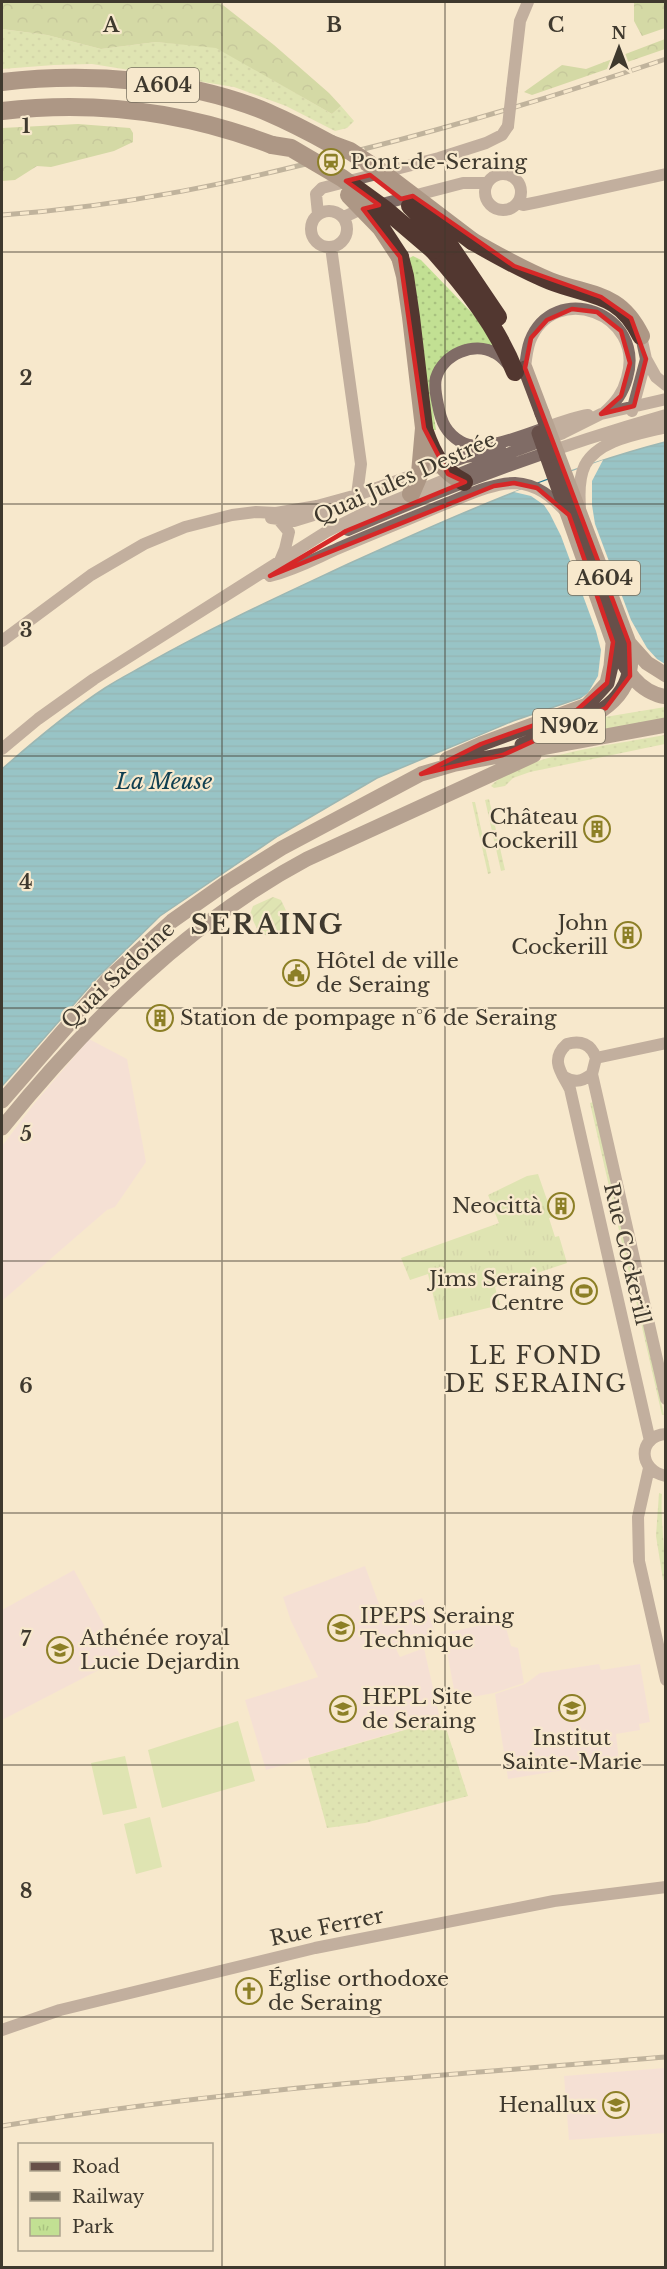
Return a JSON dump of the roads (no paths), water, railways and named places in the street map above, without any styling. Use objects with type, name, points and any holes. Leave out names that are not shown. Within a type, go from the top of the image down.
[{"type":"highway","name":"A604","points":[[2,82],[75,78],[172,86],[223,97],[260,110],[323,140],[410,206],[442,248],[475,303],[515,358]]},
{"type":"highway","name":"A604","points":[[2,111],[73,108],[126,109],[203,123],[272,145],[291,148],[342,178],[442,248]]},
{"type":"highway","points":[[323,140],[350,151],[472,241],[514,266],[616,304],[628,313],[641,336]]},
{"type":"highway","points":[[272,145],[342,189],[359,203],[381,228],[400,257],[411,316],[424,428],[420,473],[411,494]]},
{"type":"highway","points":[[424,428],[431,448],[453,474]]},
{"type":"main road","points":[[318,214],[328,210],[334,211],[344,217],[347,222],[347,236],[343,242],[332,248],[320,245],[313,237],[311,227],[318,214],[316,194],[322,188],[439,158],[486,143],[502,135],[508,126],[520,21],[528,2]]},
{"type":"main road","points":[[344,217],[359,210],[463,183],[487,183],[496,175],[502,174],[513,177],[520,186],[521,198],[518,203],[505,210],[493,207],[486,198],[487,183]]},
{"type":"main road","points":[[518,203],[523,205],[666,174]]},
{"type":"main road","points":[[332,248],[361,464],[369,490]]},
{"type":"main road","points":[[601,414],[621,396],[630,363],[626,342],[613,322],[590,310],[572,309],[560,312],[540,326],[515,358],[489,350],[467,349],[447,361],[437,376],[437,400],[443,425],[449,433],[466,445],[479,447],[567,420],[601,414],[666,399]]},
{"type":"main road","points":[[641,336],[646,359],[657,377],[666,385]]},
{"type":"main road","name":"A604","points":[[515,358],[553,453],[613,642]]},
{"type":"main road","points":[[618,428],[627,420],[634,406],[646,359]]},
{"type":"main road","name":"Quai Jules Destrée","points":[[207,608],[238,596],[346,531],[453,474],[465,457],[517,450],[563,433],[601,414]]},
{"type":"main road","name":"Quai Jules Destrée","points":[[2,749],[38,719],[94,679],[326,532],[453,474],[553,453],[618,428],[666,414]]},
{"type":"main road","points":[[270,576],[296,569],[377,532],[495,486],[514,483],[530,486],[553,498],[574,514],[585,466],[595,454],[612,443],[666,427]]},
{"type":"main road","points":[[357,495],[361,464]]},
{"type":"main road","points":[[2,641],[91,575],[144,544],[185,527],[221,517],[256,512],[276,513],[317,506],[420,473],[453,474]]},
{"type":"main road","points":[[256,512],[292,526],[356,503],[369,490]]},
{"type":"main road","points":[[280,561],[292,526],[317,506]]},
{"type":"main road","name":"A604","points":[[574,514],[629,643]]},
{"type":"main road","points":[[613,642],[631,681],[656,695],[666,697]]},
{"type":"main road","name":"N90z","points":[[421,774],[481,744],[587,705],[606,683],[613,642]]},
{"type":"main road","points":[[629,643],[632,660],[631,681]]},
{"type":"main road","points":[[629,643],[647,663],[663,674]]},
{"type":"main road","name":"N90z","points":[[476,782],[504,755],[598,713],[619,696],[631,681]]},
{"type":"main road","points":[[421,774],[455,764],[666,725]]},
{"type":"main road","name":"Quai Sadoine","points":[[2,1128],[60,1060],[100,1018],[215,916],[277,875],[307,859],[548,748]]},
{"type":"main road","name":"Quai Sadoine","points":[[2,1101],[110,977],[172,921],[274,853],[421,774]]},
{"type":"main road","points":[[581,1042],[593,1051],[596,1058],[592,1074],[580,1081],[564,1077],[557,1066],[561,1049],[567,1044],[581,1042]]},
{"type":"main road","points":[[596,1058],[666,1043]]},
{"type":"main road","name":"Rue Cockerill","points":[[592,1074],[666,1399]]},
{"type":"main road","name":"Rue Cockerill","points":[[564,1077],[572,1097],[650,1441],[645,1453],[645,1461],[649,1468]]},
{"type":"main road","points":[[650,1441],[655,1436],[666,1434]]},
{"type":"main road","points":[[666,1476],[658,1475],[649,1468],[638,1518],[639,1561],[666,1680]]},
{"type":"main road","name":"Rue Ferrer","points":[[2,2030],[60,2010],[315,1948],[554,1901],[666,1887]]},
{"type":"water","name":"La Meuse","points":[[665,442],[665,669],[513,721],[377,778],[278,836],[160,916],[97,978],[2,1086],[2,769],[91,697],[123,677],[225,623],[386,547],[504,496],[584,466]]},
{"type":"railway","points":[[2,215],[138,199],[315,162],[475,119],[666,59]]},
{"type":"railway","points":[[2,2126],[84,2113],[250,2093],[666,2057]]},
{"type":"place","name":"Pont-de-Seraing","points":[[331,162]]},
{"type":"place","name":"Château Cockerill","points":[[597,829]]},
{"type":"place","name":"John Cockerill","points":[[628,935]]},
{"type":"place","name":"Hôtel de ville de Seraing","points":[[296,973]]},
{"type":"place","name":"Station de pompage n°6 de Seraing","points":[[160,1018]]},
{"type":"place","name":"Neocittà","points":[[561,1206]]},
{"type":"place","name":"Jims Seraing Centre","points":[[584,1291]]},
{"type":"place","name":"IPEPS Seraing Technique","points":[[341,1628]]},
{"type":"place","name":"Athénée royal Lucie Dejardin","points":[[60,1650]]},
{"type":"place","name":"Institut Sainte-Marie","points":[[572,1708]]},
{"type":"place","name":"HEPL Site de Seraing","points":[[343,1709]]},
{"type":"place","name":"Église orthodoxe de Seraing","points":[[249,1991]]},
{"type":"place","name":"Henallux","points":[[616,2105]]},
{"type":"district","name":"SERAING","points":[[267,925]]},
{"type":"district","name":"LE FOND DE SERAING","points":[[536,1370]]}]
